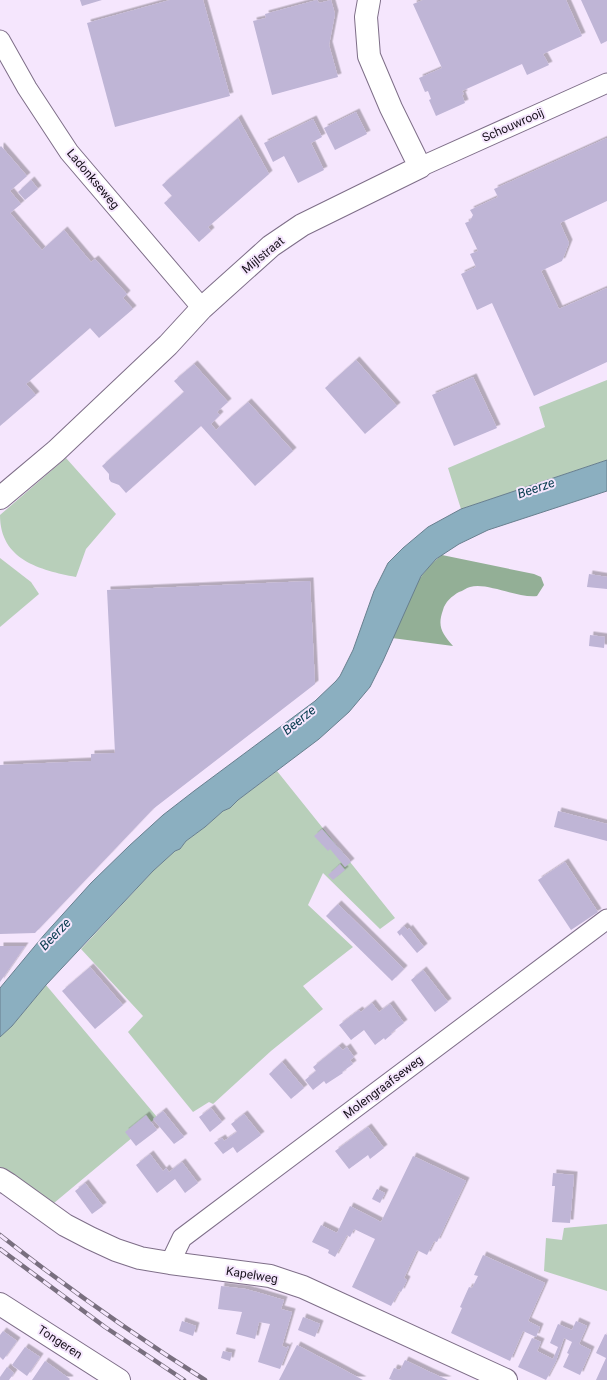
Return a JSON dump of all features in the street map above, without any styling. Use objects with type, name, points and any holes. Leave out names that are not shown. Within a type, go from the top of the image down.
[{"type":"main road","points":[[369,0],[366,17],[368,56],[391,108],[420,166]]},
{"type":"main road","name":"Mijlstraat","points":[[0,498],[56,451],[168,345],[202,308],[272,246],[302,225],[420,166]]},
{"type":"main road","name":"Kapelweg","points":[[0,1179],[65,1225],[90,1238],[140,1258],[270,1276],[303,1287],[506,1380]]},
{"type":"main road","name":"Tongeren","points":[[0,1304],[119,1380]]},
{"type":"street","name":"Ladonkseweg","points":[[0,40],[27,88],[69,152],[202,308]]},
{"type":"street","name":"Schouwrooij","points":[[420,166],[607,83]]},
{"type":"street","name":"Molengraafseweg","points":[[170,1263],[182,1238],[607,919]]},
{"type":"green space","points":[[607,380],[607,460],[461,509],[448,468],[545,427],[539,407]]},
{"type":"green space","points":[[66,458],[116,514],[86,549],[76,577],[49,571],[36,566],[24,560],[15,553],[7,543],[2,530],[0,515]]},
{"type":"green space","points":[[442,555],[534,574],[541,577],[544,585],[537,596],[520,595],[493,588],[477,586],[469,587],[456,594],[445,604],[440,621],[443,633],[453,646],[392,638],[406,604],[418,582],[433,563]]},
{"type":"green space","points":[[0,558],[31,582],[39,594],[0,627]]},
{"type":"green space","points":[[277,771],[395,918],[380,929],[323,873],[308,905],[353,947],[303,986],[323,1009],[271,1051],[213,1104],[209,1102],[193,1112],[128,1032],[143,1016],[81,949],[153,871],[175,851],[180,849],[186,841],[223,811],[230,808],[238,800]]},
{"type":"green space","points":[[46,985],[157,1117],[54,1203],[13,1174],[0,1167],[0,1037],[12,1026]]},
{"type":"green space","points":[[607,1224],[607,1291],[544,1271],[546,1238],[562,1240],[564,1228]]},
{"type":"water","name":"Beerze","points":[[607,460],[607,491],[488,530],[459,544],[436,559],[421,576],[370,687],[349,712],[319,739],[238,800],[230,808],[223,811],[186,841],[180,849],[175,851],[153,871],[46,985],[12,1026],[0,1037],[0,988],[44,935],[91,883],[163,815],[315,701],[336,681],[353,650],[374,591],[388,563],[403,548],[428,527],[461,509]]},
{"type":"building","points":[[80,0],[102,0],[82,6]]},
{"type":"building","points":[[170,0],[203,0],[230,96],[115,127],[87,23]]},
{"type":"building","points":[[317,0],[319,3],[331,0],[335,14],[329,45],[338,77],[272,95],[253,21],[266,18],[265,14]]},
{"type":"building","points":[[423,0],[566,0],[582,36],[543,54],[549,65],[527,75],[522,64],[462,91],[464,94],[462,95],[465,103],[436,116],[429,100],[431,99],[428,91],[425,92],[419,78],[442,68],[413,4]]},
{"type":"building","points":[[581,0],[607,0],[607,41],[601,44]]},
{"type":"building","points":[[356,112],[367,134],[335,150],[324,128]]},
{"type":"building","points":[[238,118],[269,174],[208,227],[211,231],[199,242],[164,203],[172,196],[162,185]]},
{"type":"building","points":[[313,119],[322,137],[311,143],[324,170],[298,183],[284,156],[273,162],[264,143]]},
{"type":"building","points":[[607,138],[607,201],[560,223],[569,243],[562,261],[541,271],[559,309],[607,288],[607,362],[534,396],[492,303],[477,310],[461,274],[476,267],[470,254],[478,251],[465,223],[470,221],[473,215],[470,210],[498,197],[494,189]]},
{"type":"building","points":[[1,146],[27,176],[10,191],[21,204],[10,213],[42,250],[64,230],[91,262],[95,259],[127,294],[123,298],[133,309],[99,338],[90,328],[26,384],[36,395],[0,426],[0,147]]},
{"type":"building","points":[[31,180],[38,189],[25,200],[18,192]]},
{"type":"building","points":[[356,360],[397,406],[365,434],[325,388]]},
{"type":"building","points":[[194,364],[228,402],[217,412],[220,415],[211,424],[216,430],[248,402],[293,451],[255,486],[201,426],[126,493],[119,485],[111,482],[109,479],[109,474],[102,466],[184,392],[174,381]]},
{"type":"building","points":[[473,377],[497,428],[454,446],[432,395]]},
{"type":"building","points":[[589,574],[607,577],[607,589],[587,587]]},
{"type":"building","points":[[310,581],[315,684],[153,809],[35,933],[0,934],[0,765],[91,761],[91,754],[115,753],[107,590]]},
{"type":"building","points":[[590,635],[605,637],[604,648],[589,646]]},
{"type":"building","points":[[558,811],[607,824],[607,841],[554,827]]},
{"type":"building","points":[[322,829],[351,862],[345,867],[330,849],[328,851],[314,836]]},
{"type":"building","points":[[565,862],[598,912],[571,930],[538,880]]},
{"type":"building","points":[[340,864],[345,870],[333,880],[328,875]]},
{"type":"building","points":[[338,904],[404,969],[392,981],[326,916]]},
{"type":"building","points":[[404,926],[408,930],[409,928],[424,947],[417,953],[401,934],[400,936],[397,932]]},
{"type":"building","points":[[0,946],[25,946],[0,982]]},
{"type":"building","points":[[90,967],[123,1005],[95,1029],[62,991]]},
{"type":"building","points":[[423,970],[448,1002],[435,1012],[411,980]]},
{"type":"building","points":[[372,1003],[379,1012],[390,1004],[404,1023],[391,1033],[392,1034],[385,1040],[384,1038],[375,1045],[364,1030],[351,1040],[339,1025],[359,1010],[361,1012]]},
{"type":"building","points":[[339,1046],[343,1050],[347,1047],[354,1057],[350,1060],[353,1064],[342,1072],[343,1073],[326,1084],[324,1081],[313,1090],[305,1080],[316,1071],[313,1067]]},
{"type":"building","points":[[282,1062],[304,1088],[291,1099],[269,1074]]},
{"type":"building","points":[[211,1108],[222,1122],[210,1132],[199,1117]]},
{"type":"building","points":[[163,1111],[184,1137],[174,1144],[153,1119]]},
{"type":"building","points":[[244,1114],[261,1135],[237,1153],[233,1147],[223,1154],[214,1143],[222,1138],[224,1141],[237,1132],[231,1124]]},
{"type":"building","points":[[146,1115],[157,1130],[136,1146],[125,1132]]},
{"type":"building","points":[[368,1127],[384,1148],[370,1159],[368,1155],[349,1169],[335,1151]]},
{"type":"building","points":[[150,1154],[163,1171],[166,1168],[169,1172],[182,1162],[198,1183],[185,1193],[175,1179],[157,1193],[136,1165]]},
{"type":"building","points":[[413,1156],[466,1181],[437,1242],[434,1241],[427,1255],[417,1250],[404,1278],[407,1280],[391,1306],[352,1287],[375,1239],[354,1229],[350,1237],[347,1235],[335,1257],[328,1253],[329,1250],[312,1242],[321,1225],[337,1233],[350,1206],[381,1222]]},
{"type":"building","points":[[553,1173],[574,1175],[570,1223],[552,1222],[555,1186],[552,1186]]},
{"type":"building","points":[[85,1183],[103,1206],[92,1214],[75,1191]]},
{"type":"building","points":[[377,1189],[385,1193],[380,1203],[372,1199]]},
{"type":"building","points":[[483,1255],[545,1283],[528,1321],[540,1327],[536,1337],[523,1331],[510,1361],[451,1333],[469,1287],[472,1288],[478,1276],[474,1275]]},
{"type":"building","points":[[221,1286],[246,1289],[284,1300],[281,1309],[292,1312],[282,1346],[287,1348],[289,1346],[280,1369],[258,1362],[270,1324],[259,1322],[255,1339],[236,1334],[242,1312],[218,1309]]},
{"type":"building","points":[[303,1317],[320,1324],[315,1337],[298,1330]]},
{"type":"building","points":[[182,1321],[196,1326],[193,1336],[179,1331]]},
{"type":"building","points":[[576,1321],[587,1326],[579,1344],[591,1350],[580,1375],[563,1367],[569,1354],[567,1353],[572,1342],[564,1338],[556,1361],[546,1380],[518,1367],[532,1338],[541,1342],[537,1351],[553,1359],[558,1347],[550,1343],[558,1324],[572,1330]]},
{"type":"building","points":[[3,1331],[17,1341],[3,1360],[0,1357],[0,1335]]},
{"type":"building","points":[[605,1334],[607,1335],[607,1380],[596,1380],[606,1358],[596,1353]]},
{"type":"building","points":[[297,1345],[337,1366],[363,1380],[279,1380]]},
{"type":"building","points":[[25,1347],[40,1357],[27,1376],[12,1365]]},
{"type":"building","points":[[223,1351],[232,1353],[230,1361],[221,1358]]},
{"type":"building","points":[[405,1360],[448,1380],[389,1379],[394,1368],[400,1370]]},
{"type":"building","points":[[45,1361],[70,1379],[32,1380]]},
{"type":"building","points":[[7,1367],[14,1373],[9,1380],[0,1380],[0,1377]]},
{"type":"railway","points":[[0,1235],[101,1310],[152,1346],[205,1380]]},
{"type":"railway","points":[[0,1249],[105,1327],[184,1380]]}]
